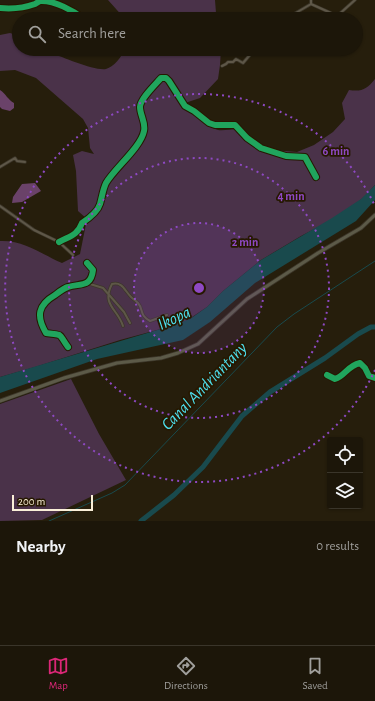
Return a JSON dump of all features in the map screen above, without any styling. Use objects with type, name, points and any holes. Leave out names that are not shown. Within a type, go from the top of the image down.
[{"type":"main road","points":[[0,401],[64,378],[117,363],[161,358],[178,353],[198,344],[247,300],[312,256],[361,228],[375,215]]},
{"type":"street","points":[[343,12],[355,0]]},
{"type":"street","points":[[0,8],[22,7],[35,4],[40,1],[47,1],[62,5],[73,12]]},
{"type":"street","points":[[300,12],[311,4]]},
{"type":"street","points":[[311,4],[329,12]]},
{"type":"street","points":[[222,66],[228,62],[233,62],[236,59],[243,63],[249,56]]},
{"type":"street","points":[[59,242],[76,234],[82,223],[88,219],[100,205],[101,196],[106,184],[120,164],[136,147],[144,132],[144,124],[140,107],[142,100],[162,78],[166,78],[169,81],[185,106],[209,123],[235,126],[253,143],[276,154],[305,157],[316,177]]},
{"type":"street","points":[[0,167],[15,158],[18,161],[25,162]]},
{"type":"street","points":[[0,206],[34,230],[59,242],[73,255]]},
{"type":"street","points":[[87,263],[93,270],[90,284],[103,288],[124,312],[130,323]]},
{"type":"street","points":[[68,347],[61,336],[46,333],[40,322],[42,305],[46,300],[68,287],[84,285],[91,278]]},
{"type":"street","points":[[123,326],[109,305],[108,294],[112,284],[121,284],[131,297],[139,304],[141,313],[150,321],[167,315]]},
{"type":"street","points":[[328,375],[335,379],[338,378],[352,365],[360,363],[369,376],[375,378]]},
{"type":"shaded area","points":[[108,0],[215,0],[216,12],[119,12]]},
{"type":"shaded area","points":[[12,34],[12,56],[59,56],[101,69],[109,68],[115,64],[121,56],[221,56],[218,79],[200,98],[185,103],[209,126],[218,130],[237,129],[246,139],[260,149],[297,152],[314,145],[333,132],[345,119],[342,103],[349,90],[357,91],[364,89],[375,79],[375,185],[365,196],[345,213],[301,236],[261,260],[223,291],[207,307],[183,323],[120,340],[0,377],[0,241],[9,241],[25,245],[62,263],[80,254],[87,219],[78,211],[76,171],[73,155],[82,151],[94,154],[90,148],[88,128],[83,119],[36,78],[15,70],[0,71],[0,35]]},
{"type":"shaded area","points":[[0,90],[14,103],[14,108],[10,111],[0,107]]},
{"type":"shaded area","points":[[35,183],[41,191],[22,202],[12,203],[13,197],[22,184]]},
{"type":"shaded area","points":[[71,379],[99,434],[126,480],[42,520],[0,521],[0,404]]},
{"type":"water","points":[[375,185],[375,200],[356,221],[255,283],[210,322],[183,340],[97,359],[0,393],[0,377],[190,319],[207,307],[223,291],[261,260],[361,199]]},
{"type":"waterway","name":"Canal Andriantany","points":[[49,521],[112,493],[125,485],[277,327],[294,314],[375,261]]},
{"type":"waterway","points":[[141,521],[174,495],[203,467],[242,416],[270,392],[325,358],[358,334],[371,327],[375,327]]},
{"type":"cycle path","points":[[0,8],[22,7],[35,4],[40,1],[46,1],[73,12]]},
{"type":"cycle path","points":[[59,242],[78,231],[82,223],[97,209],[106,183],[138,144],[144,131],[144,122],[140,110],[141,104],[145,96],[161,78],[166,78],[169,81],[185,106],[209,123],[215,125],[235,125],[247,138],[261,148],[286,156],[305,157],[316,177]]},
{"type":"cycle path","points":[[68,347],[60,336],[46,333],[41,321],[40,311],[49,299],[62,290],[68,287],[84,284],[90,280],[93,270],[87,263]]},
{"type":"cycle path","points":[[327,375],[335,379],[338,378],[352,366],[360,363],[365,368],[369,376],[375,378]]},
{"type":"water label","name":"Ikopa","points":[[174,318]]}]
